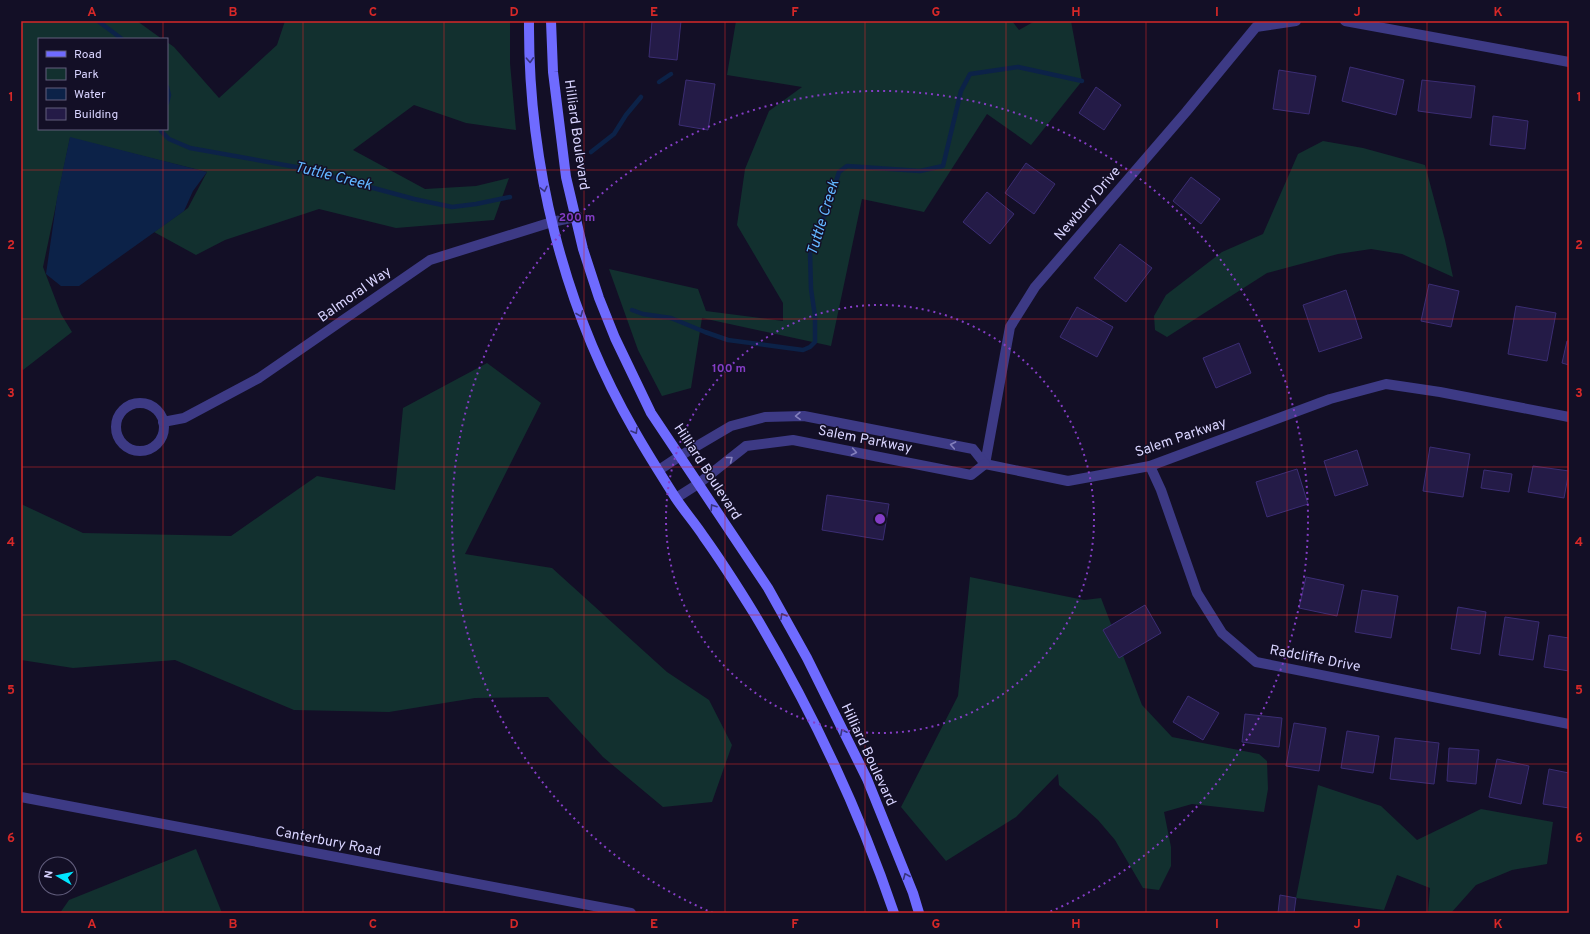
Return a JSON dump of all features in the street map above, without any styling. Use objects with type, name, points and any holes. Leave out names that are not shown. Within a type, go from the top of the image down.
[{"type":"main road","points":[[529,21],[530,61],[536,142],[542,182],[577,307],[596,354],[611,388],[659,470],[676,498],[704,536],[752,610],[806,708],[831,758],[852,806],[894,913]]},
{"type":"main road","name":"Hilliard Boulevard","points":[[551,21],[553,72],[566,177],[575,217],[599,298],[615,338],[651,412],[768,588],[807,658],[867,779],[913,893],[919,913]]},
{"type":"street","name":"Newbury Drive","points":[[985,464],[1010,327],[1035,287],[1186,112],[1254,24],[1296,21]]},
{"type":"street","points":[[1345,21],[1569,62]]},
{"type":"street","name":"Balmoral Way","points":[[163,422],[184,418],[259,378],[430,260],[552,222],[575,217]]},
{"type":"street","name":"Salem Parkway","points":[[676,498],[698,484],[746,446],[793,440],[970,475],[985,464],[1068,482],[1150,466],[1330,399],[1386,384],[1440,392],[1569,417]]},
{"type":"street","points":[[144,403],[153,407],[160,414],[163,422],[164,429],[162,437],[151,448],[142,451],[134,450],[125,445],[118,437],[116,427],[118,417],[124,409],[134,404],[144,403]]},
{"type":"street","points":[[659,470],[731,426],[765,417],[804,416],[973,449],[985,464]]},
{"type":"street","name":"Radcliffe Drive","points":[[1150,466],[1161,490],[1196,593],[1222,633],[1256,662],[1569,724]]},
{"type":"street","name":"Canterbury Road","points":[[21,797],[631,913]]},
{"type":"green space","points":[[21,21],[137,21],[161,38],[38,38],[38,130],[168,130],[168,43],[174,47],[219,98],[277,45],[285,21],[510,21],[510,63],[516,130],[466,123],[414,105],[353,150],[425,189],[476,186],[509,178],[494,220],[396,228],[319,209],[225,240],[196,255],[154,232],[188,208],[207,172],[70,138],[43,267],[61,314],[72,332],[23,370],[21,366]]},
{"type":"green space","points":[[736,21],[1012,21],[1019,30],[1035,21],[1071,21],[1082,81],[1031,145],[987,114],[924,212],[862,199],[831,346],[702,318],[691,388],[662,396],[638,350],[609,269],[698,289],[706,311],[783,321],[783,303],[737,225],[745,169],[769,111],[802,87],[727,75]]},
{"type":"green space","points":[[1323,141],[1363,148],[1425,165],[1445,240],[1453,277],[1402,254],[1371,249],[1338,254],[1267,273],[1167,337],[1155,330],[1154,316],[1166,295],[1222,252],[1263,234],[1298,154]]},
{"type":"green space","points":[[487,363],[541,403],[465,554],[552,568],[667,672],[709,700],[732,745],[712,802],[663,807],[603,757],[548,697],[475,698],[389,712],[294,710],[175,660],[73,668],[21,660],[21,504],[83,533],[231,536],[317,476],[395,490],[403,408]]},
{"type":"green space","points":[[970,577],[1084,600],[1101,598],[1142,705],[1172,737],[1259,754],[1267,761],[1268,789],[1264,812],[1192,804],[1164,812],[1171,847],[1171,866],[1159,890],[1143,888],[1115,840],[1098,820],[1059,785],[1058,774],[1016,817],[946,861],[901,807],[958,696]]},
{"type":"green space","points":[[1318,785],[1381,806],[1417,840],[1481,809],[1553,822],[1547,864],[1512,870],[1476,885],[1451,913],[1428,913],[1430,888],[1397,875],[1384,910],[1296,898]]},
{"type":"green space","points":[[196,849],[222,913],[60,913],[69,900]]},
{"type":"water","points":[[70,137],[207,172],[193,191],[184,211],[79,286],[61,286],[46,274],[57,198]]},
{"type":"building","points":[[652,21],[681,21],[677,60],[649,57]]},
{"type":"building","points":[[1350,67],[1404,80],[1396,115],[1342,101]]},
{"type":"building","points":[[1279,70],[1316,76],[1309,114],[1273,109]]},
{"type":"building","points":[[686,80],[715,84],[708,130],[679,125]]},
{"type":"building","points":[[1422,80],[1475,86],[1471,118],[1418,111]]},
{"type":"building","points":[[1096,87],[1121,105],[1104,130],[1079,113]]},
{"type":"building","points":[[1493,116],[1528,121],[1525,149],[1490,145]]},
{"type":"building","points":[[1026,163],[1055,184],[1034,214],[1005,193]]},
{"type":"building","points":[[1191,177],[1220,199],[1201,224],[1173,201]]},
{"type":"building","points":[[987,192],[1014,214],[990,244],[963,222]]},
{"type":"building","points":[[1120,244],[1152,268],[1126,302],[1094,278]]},
{"type":"building","points":[[1429,284],[1459,291],[1451,327],[1421,321]]},
{"type":"building","points":[[1346,290],[1362,338],[1319,352],[1303,305]]},
{"type":"building","points":[[1516,306],[1556,313],[1547,361],[1508,354]]},
{"type":"building","points":[[1077,307],[1113,327],[1097,357],[1060,337]]},
{"type":"building","points":[[1567,341],[1569,341],[1569,365],[1562,363]]},
{"type":"building","points":[[1239,343],[1251,373],[1216,388],[1203,358]]},
{"type":"building","points":[[1430,447],[1470,454],[1463,497],[1423,491]]},
{"type":"building","points":[[1357,450],[1368,485],[1335,496],[1324,461]]},
{"type":"building","points":[[1533,466],[1569,471],[1564,498],[1528,492]]},
{"type":"building","points":[[1297,469],[1308,504],[1267,517],[1256,482]]},
{"type":"building","points":[[1484,470],[1512,474],[1509,492],[1481,488]]},
{"type":"building","points":[[827,495],[889,504],[883,540],[822,530]]},
{"type":"building","points":[[1306,577],[1344,585],[1337,616],[1299,608]]},
{"type":"building","points":[[1362,590],[1398,596],[1391,638],[1355,632]]},
{"type":"building","points":[[1145,605],[1161,633],[1119,658],[1103,630]]},
{"type":"building","points":[[1458,607],[1486,612],[1480,654],[1451,649]]},
{"type":"building","points":[[1505,617],[1539,622],[1533,660],[1499,655]]},
{"type":"building","points":[[1549,635],[1569,638],[1569,671],[1544,667]]},
{"type":"building","points":[[1188,696],[1219,713],[1203,740],[1173,722]]},
{"type":"building","points":[[1245,714],[1282,718],[1279,747],[1242,742]]},
{"type":"building","points":[[1294,723],[1326,728],[1319,771],[1286,766]]},
{"type":"building","points":[[1347,731],[1379,736],[1373,773],[1341,768]]},
{"type":"building","points":[[1395,738],[1439,743],[1434,784],[1390,779]]},
{"type":"building","points":[[1449,748],[1479,750],[1476,784],[1447,781]]},
{"type":"building","points":[[1497,759],[1529,766],[1521,804],[1489,797]]},
{"type":"building","points":[[1549,769],[1569,773],[1569,808],[1543,804]]},
{"type":"building","points":[[1280,895],[1296,898],[1294,913],[1278,913]]},
{"type":"waterway","name":"Tuttle Creek","points":[[98,21],[121,38]]},
{"type":"waterway","name":"Tuttle Creek","points":[[632,310],[643,314],[671,318],[728,340],[803,350],[810,347],[815,342],[815,316],[811,289],[810,252],[830,201],[839,172],[847,166],[920,171],[943,166],[961,91],[970,74],[1018,67],[1082,81]]},
{"type":"waterway","points":[[659,82],[671,74]]},
{"type":"waterway","name":"Tuttle Creek","points":[[168,91],[168,99]]},
{"type":"waterway","points":[[591,152],[614,134],[626,115],[641,97]]},
{"type":"waterway","name":"Tuttle Creek","points":[[161,130],[169,139],[190,148],[296,167],[414,199],[452,207],[510,197]]}]
